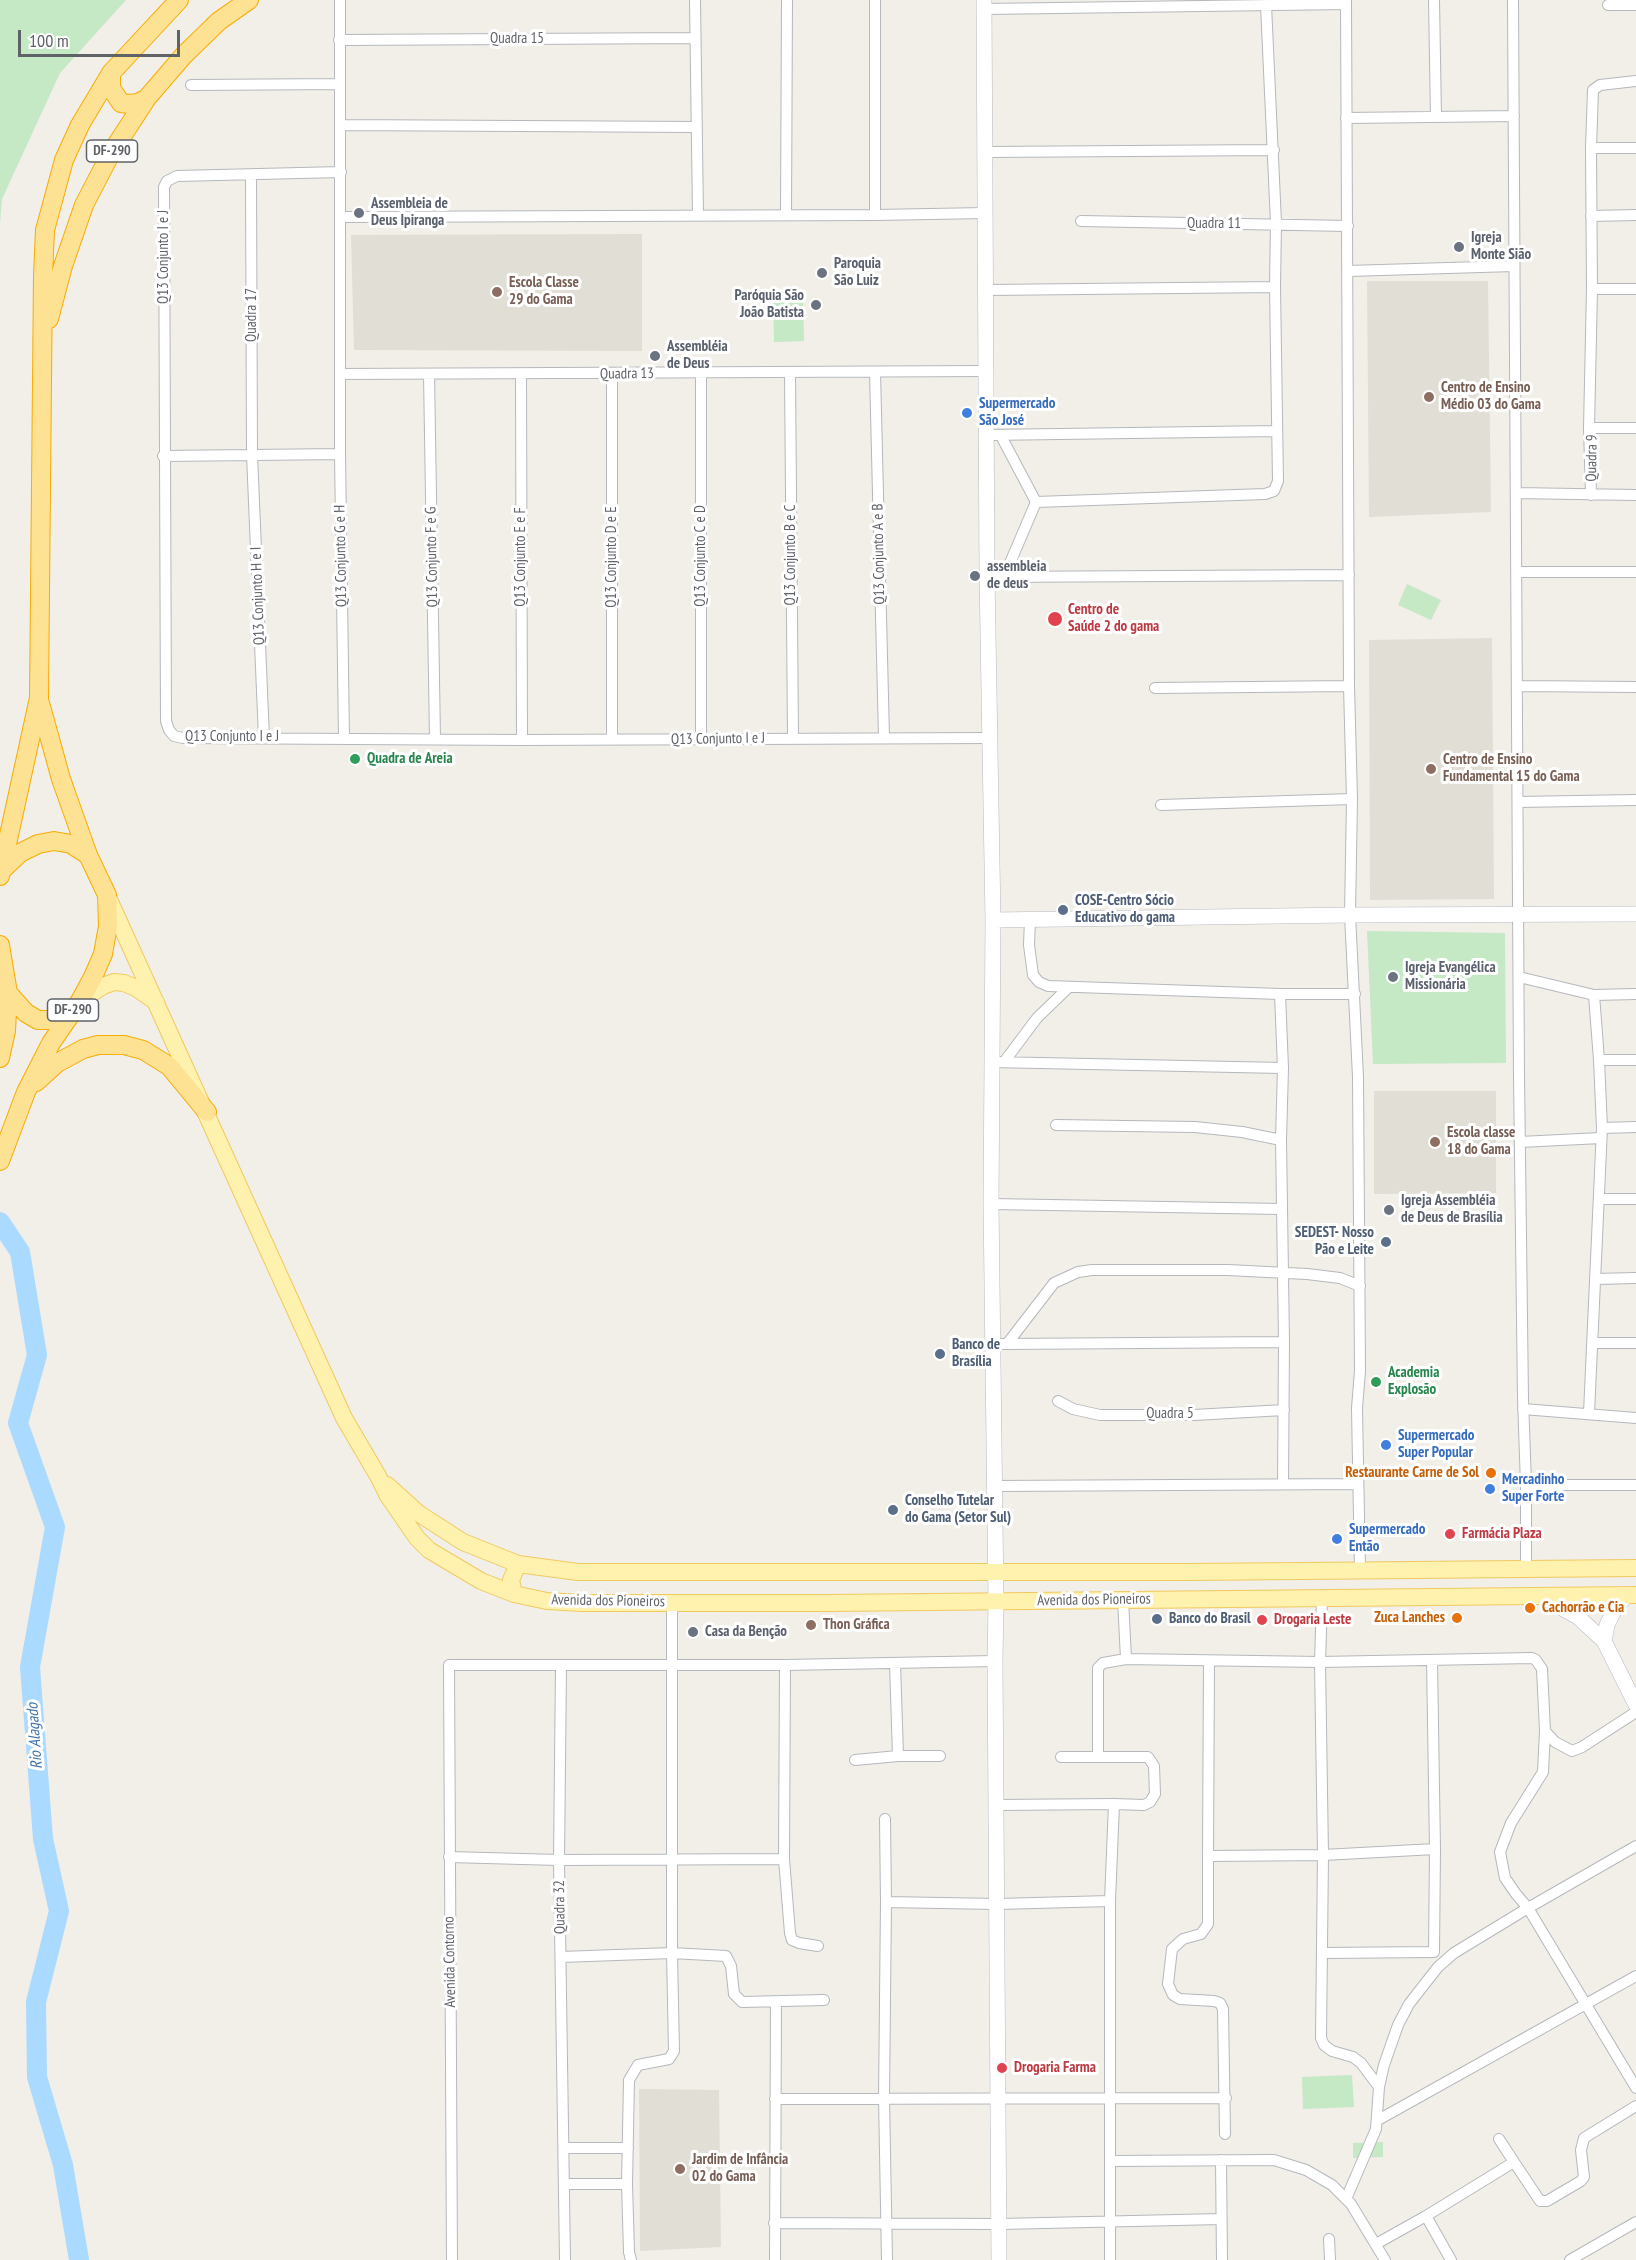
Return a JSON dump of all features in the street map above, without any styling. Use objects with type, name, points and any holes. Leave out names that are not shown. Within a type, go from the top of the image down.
[{"type":"highway","name":"DF-290","points":[[0,876],[39,698],[45,230],[64,160],[80,125],[111,73],[144,34],[178,0]]},
{"type":"highway","name":"DF-290","points":[[43,344],[63,266],[84,205],[111,153],[147,98],[184,55],[219,21],[249,0]]},
{"type":"highway","points":[[111,73],[111,88],[122,102],[129,105],[147,98]]},
{"type":"highway","name":"DF-290","points":[[0,1161],[26,1092],[51,1043],[75,1008],[103,954],[108,926],[107,895],[88,855],[61,779],[39,698]]},
{"type":"highway","points":[[1,871],[20,853],[46,842],[71,844],[88,855]]},
{"type":"highway","points":[[0,945],[8,993],[6,1031],[0,1058]]},
{"type":"highway","points":[[8,993],[26,1013],[38,1020],[53,1020],[75,1008]]},
{"type":"highway","points":[[26,1092],[43,1074],[70,1055],[98,1045],[124,1045],[143,1050],[169,1066],[207,1112]]},
{"type":"main road","points":[[107,895],[344,1418],[378,1476]]},
{"type":"main road","points":[[75,1008],[103,986],[114,982],[136,988],[157,1003]]},
{"type":"main road","name":"Avenida dos Pioneiros","points":[[378,1476],[418,1512],[463,1542],[518,1564],[578,1572],[1213,1572],[1636,1568]]},
{"type":"main road","name":"Avenida dos Pioneiros","points":[[378,1476],[401,1518],[429,1550],[481,1581],[514,1594],[547,1601],[827,1603],[1631,1595]]},
{"type":"main road","points":[[514,1594],[511,1580],[518,1564]]},
{"type":"main road","points":[[1606,1595],[1602,1583],[1605,1574],[1616,1568]]},
{"type":"main road","points":[[1188,1572],[1195,1589],[1191,1599]]},
{"type":"main road","points":[[1211,1599],[1210,1583],[1213,1572]]},
{"type":"main road","points":[[827,1603],[823,1591],[830,1573]]},
{"type":"street","name":"Q13 Conjunto G e H","points":[[340,0],[340,454],[344,738]]},
{"type":"street","points":[[695,0],[698,215]]},
{"type":"street","points":[[786,214],[787,0]]},
{"type":"street","points":[[875,0],[875,215]]},
{"type":"street","points":[[1434,0],[1436,117]]},
{"type":"street","points":[[1513,0],[1520,1142],[1523,1409],[1527,1485],[1526,1568]]},
{"type":"street","points":[[999,2260],[994,1486],[1000,1344],[992,1204],[997,1062],[987,578],[994,436],[986,371],[984,5],[1266,5],[1346,2],[1349,686],[1352,799],[1350,915],[1358,1077],[1360,1371],[1357,1408],[1360,1571]]},
{"type":"street","points":[[1036,502],[1265,494],[1274,491],[1278,481],[1276,223],[1266,5]]},
{"type":"street","points":[[1608,5],[1636,5]]},
{"type":"street","name":"Quadra 15","points":[[339,40],[695,38]]},
{"type":"street","points":[[1589,428],[1593,90],[1600,85],[1636,81]]},
{"type":"street","points":[[191,86],[339,84]]},
{"type":"street","points":[[1346,118],[1514,116]]},
{"type":"street","points":[[341,125],[696,128]]},
{"type":"street","points":[[1591,148],[1636,148]]},
{"type":"street","points":[[985,152],[1274,150]]},
{"type":"street","name":"Q13 Conjunto I e J","points":[[341,172],[177,176],[167,181],[164,187],[166,721],[174,736],[183,738],[522,740],[989,738]]},
{"type":"street","name":"Quadra 17","points":[[251,175],[252,455]]},
{"type":"street","points":[[340,217],[985,213]]},
{"type":"street","points":[[1591,216],[1636,215]]},
{"type":"street","name":"Quadra 11","points":[[1081,221],[1348,226]]},
{"type":"street","points":[[1348,271],[1514,266]]},
{"type":"street","points":[[987,290],[1275,287]]},
{"type":"street","points":[[1592,289],[1636,289]]},
{"type":"street","name":"Quadra 13","points":[[340,374],[986,371]]},
{"type":"street","name":"Q13 Conjunto B e C","points":[[790,372],[793,738]]},
{"type":"street","name":"Q13 Conjunto A e B","points":[[875,372],[884,737]]},
{"type":"street","name":"Q13 Conjunto C e D","points":[[701,373],[701,739]]},
{"type":"street","name":"Q13 Conjunto F e G","points":[[429,374],[435,739]]},
{"type":"street","name":"Q13 Conjunto E e F","points":[[520,374],[522,740]]},
{"type":"street","name":"Q13 Conjunto D e E","points":[[612,374],[612,739]]},
{"type":"street","name":"Quadra 9","points":[[1591,495],[1589,428],[1636,428]]},
{"type":"street","points":[[994,436],[1276,431]]},
{"type":"street","points":[[994,436],[1036,502]]},
{"type":"street","points":[[164,456],[340,454]]},
{"type":"street","name":"Q13 Conjunto H e I","points":[[252,455],[264,738]]},
{"type":"street","points":[[1516,493],[1636,495]]},
{"type":"street","points":[[1004,577],[1036,502]]},
{"type":"street","points":[[1518,572],[1636,572]]},
{"type":"street","points":[[987,578],[1349,575]]},
{"type":"street","points":[[1155,688],[1349,686]]},
{"type":"street","points":[[1518,686],[1636,687]]},
{"type":"street","points":[[1161,805],[1352,799]]},
{"type":"street","points":[[1518,802],[1636,800]]},
{"type":"street","points":[[993,920],[1636,914]]},
{"type":"street","points":[[1030,920],[1029,945],[1033,975],[1039,982],[1048,986],[1280,994],[1355,994]]},
{"type":"street","points":[[1520,978],[1594,995],[1636,994]]},
{"type":"street","points":[[997,1062],[1069,987]]},
{"type":"street","points":[[1280,994],[1284,1342],[1283,1484]]},
{"type":"street","points":[[1589,1413],[1601,1133],[1594,995]]},
{"type":"street","points":[[1599,1060],[1636,1060]]},
{"type":"street","points":[[997,1062],[1282,1068]]},
{"type":"street","points":[[1056,1125],[1195,1127],[1242,1132],[1281,1140]]},
{"type":"street","points":[[1520,1142],[1636,1127]]},
{"type":"street","points":[[1599,1199],[1636,1200]]},
{"type":"street","points":[[992,1204],[1282,1209]]},
{"type":"street","points":[[1000,1344],[1054,1283],[1078,1272],[1092,1269],[1188,1269],[1283,1274],[1340,1278],[1360,1286]]},
{"type":"street","points":[[1595,1279],[1636,1278]]},
{"type":"street","points":[[1000,1344],[1284,1342]]},
{"type":"street","points":[[1593,1343],[1636,1343]]},
{"type":"street","name":"Quadra 5","points":[[1058,1401],[1072,1409],[1100,1415],[1284,1410]]},
{"type":"street","points":[[1523,1409],[1636,1418]]},
{"type":"street","points":[[994,1486],[1358,1484]]},
{"type":"street","points":[[1527,1485],[1636,1485]]},
{"type":"street","points":[[1604,1641],[1610,1618],[1631,1595]]},
{"type":"street","points":[[1539,1596],[1560,1605],[1578,1617],[1604,1641],[1636,1705]]},
{"type":"street","points":[[1123,1599],[1126,1659]]},
{"type":"street","points":[[1322,1599],[1320,1662],[1323,1855],[1321,2038],[1324,2045],[1332,2051],[1353,2057],[1361,2063],[1379,2087]]},
{"type":"street","points":[[631,2260],[627,2184],[629,2080],[638,2065],[669,2059],[674,2051],[672,1602]]},
{"type":"street","points":[[1098,1757],[1098,1668],[1103,1663],[1126,1659],[1320,1662],[1536,1660],[1542,1669],[1545,1731],[1543,1772],[1511,1823],[1500,1852],[1505,1878],[1528,1908],[1636,2088]]},
{"type":"street","points":[[1209,1660],[1208,1924],[1201,1934],[1183,1939],[1172,1949],[1168,1984],[1173,1995],[1180,1999],[1214,2001],[1220,2003],[1223,2009],[1226,2134]]},
{"type":"street","points":[[1432,1660],[1434,1952]]},
{"type":"street","points":[[561,1666],[995,1661]]},
{"type":"street","points":[[895,1663],[898,1756]]},
{"type":"street","name":"Avenida Contorno","points":[[452,2260],[449,1665],[561,1666]]},
{"type":"street","points":[[785,1665],[784,1859],[790,1933],[792,1940],[818,1946]]},
{"type":"street","name":"Quadra 32","points":[[561,1666],[559,1860],[565,2260]]},
{"type":"street","points":[[1545,1731],[1555,1742],[1572,1751],[1636,1712]]},
{"type":"street","points":[[855,1760],[898,1756],[940,1756]]},
{"type":"street","points":[[996,1805],[1144,1805],[1150,1802],[1155,1794],[1154,1766],[1148,1758],[1143,1756],[1060,1757]]},
{"type":"street","points":[[1110,2260],[1110,1900],[1114,1804]]},
{"type":"street","points":[[885,1819],[884,2098],[887,2260]]},
{"type":"street","points":[[1346,2199],[1372,2140],[1378,2120],[1379,2087],[1398,2025],[1409,2004],[1438,1967],[1454,1953],[1636,1846]]},
{"type":"street","points":[[1208,1856],[1323,1855],[1435,1849]]},
{"type":"street","points":[[449,1857],[559,1860],[784,1859]]},
{"type":"street","points":[[886,1902],[997,1904],[1110,1900]]},
{"type":"street","points":[[561,1958],[672,1953],[726,1956],[731,1966],[734,1994],[742,2002],[824,2000]]},
{"type":"street","points":[[1323,1953],[1454,1953]]},
{"type":"street","points":[[1378,2120],[1636,1976]]},
{"type":"street","points":[[775,2260],[776,2002]]},
{"type":"street","points":[[775,2099],[1226,2098]]},
{"type":"street","points":[[1499,2139],[1540,2201],[1547,2201],[1584,2177],[1581,2150],[1584,2138],[1636,2106]]},
{"type":"street","points":[[565,2148],[628,2148]]},
{"type":"street","points":[[1221,2160],[1222,2260]]},
{"type":"street","points":[[1111,2161],[1274,2160],[1295,2166],[1332,2185],[1346,2199],[1385,2260]]},
{"type":"street","points":[[1376,2244],[1514,2162]]},
{"type":"street","points":[[565,2184],[627,2184]]},
{"type":"street","points":[[1426,2216],[1451,2260]]},
{"type":"street","points":[[774,2223],[1000,2224],[1221,2219]]},
{"type":"street","points":[[1569,2260],[1636,2222]]},
{"type":"street","points":[[1329,2239],[1330,2260]]},
{"type":"shaded area","name":"Escola Classe 29 do Gama","points":[[642,234],[642,351],[354,350],[351,235]]},
{"type":"shaded area","name":"Centro de Ensino Médio 03 do Gama","points":[[1367,281],[1488,281],[1491,512],[1369,517]]},
{"type":"shaded area","name":"Centro de Ensino Fundamental 15 do Gama","points":[[1492,638],[1494,899],[1370,900],[1369,640]]},
{"type":"shaded area","name":"Escola classe 18 do Gama","points":[[1374,1091],[1496,1091],[1496,1193],[1374,1194]]},
{"type":"shaded area","name":"Jardim de Infância 02 do Gama","points":[[639,2089],[719,2090],[721,2247],[640,2251]]},
{"type":"green space","points":[[0,0],[126,0],[60,73],[2,199],[0,223]]},
{"type":"green space","points":[[803,292],[804,341],[774,342],[773,293]]},
{"type":"green space","points":[[1407,584],[1441,600],[1431,620],[1398,605]]},
{"type":"green space","points":[[1367,931],[1505,933],[1506,1063],[1373,1064]]},
{"type":"green space","points":[[1352,2075],[1354,2107],[1303,2109],[1302,2077]]},
{"type":"green space","points":[[1383,2142],[1383,2157],[1353,2158],[1353,2143]]},
{"type":"waterway","name":"Rio Alagado","points":[[0,1222],[20,1252],[37,1355],[18,1423],[55,1527],[30,1667],[43,1839],[59,1911],[36,2002],[37,2077],[63,2165],[79,2260]]},
{"type":"place","name":"Assembleia de Deus Ipiranga","points":[[359,213]]},
{"type":"place","name":"Igreja Monte Sião","points":[[1459,247]]},
{"type":"place","name":"Paroquia São Luiz","points":[[822,273]]},
{"type":"place","name":"Escola Classe 29 do Gama","points":[[497,292]]},
{"type":"place","name":"Paróquia São João Batista","points":[[816,305]]},
{"type":"place","name":"Assembléia de Deus","points":[[655,356]]},
{"type":"place","name":"Centro de Ensino Médio 03 do Gama","points":[[1429,397]]},
{"type":"place","name":"Supermercado São José","points":[[967,413]]},
{"type":"place","name":"assembleia de deus","points":[[975,576]]},
{"type":"place","name":"Centro de Saúde 2 do gama","points":[[1055,619]]},
{"type":"place","name":"Quadra de Areia","points":[[355,759]]},
{"type":"place","name":"Centro de Ensino Fundamental 15 do Gama","points":[[1431,769]]},
{"type":"place","name":"COSE-Centro Sócio Educativo do gama","points":[[1063,910]]},
{"type":"place","name":"Igreja Evangélica Missionária","points":[[1393,977]]},
{"type":"place","name":"Escola classe 18 do Gama","points":[[1435,1142]]},
{"type":"place","name":"Igreja Assembléia de Deus de Brasília","points":[[1389,1210]]},
{"type":"place","name":"SEDEST- Nosso Pão e Leite","points":[[1386,1242]]},
{"type":"place","name":"Banco de Brasília","points":[[940,1354]]},
{"type":"place","name":"Academia Explosão","points":[[1376,1382]]},
{"type":"place","name":"Supermercado Super Popular","points":[[1386,1445]]},
{"type":"place","name":"Restaurante Carne de Sol","points":[[1491,1473]]},
{"type":"place","name":"Mercadinho Super Forte","points":[[1490,1489]]},
{"type":"place","name":"Conselho Tutelar do Gama (Setor Sul)","points":[[893,1510]]},
{"type":"place","name":"Farmácia Plaza","points":[[1450,1534]]},
{"type":"place","name":"Supermercado Então","points":[[1337,1539]]},
{"type":"place","name":"Cachorrão e Cia","points":[[1530,1608]]},
{"type":"place","name":"Zuca Lanches","points":[[1457,1618]]},
{"type":"place","name":"Banco do Brasil","points":[[1157,1619]]},
{"type":"place","name":"Drogaria Leste","points":[[1262,1620]]},
{"type":"place","name":"Thon Gráfica","points":[[811,1625]]},
{"type":"place","name":"Casa da Benção","points":[[693,1632]]},
{"type":"place","name":"Drogaria Farma","points":[[1002,2068]]},
{"type":"place","name":"Jardim de Infância 02 do Gama","points":[[680,2169]]}]
